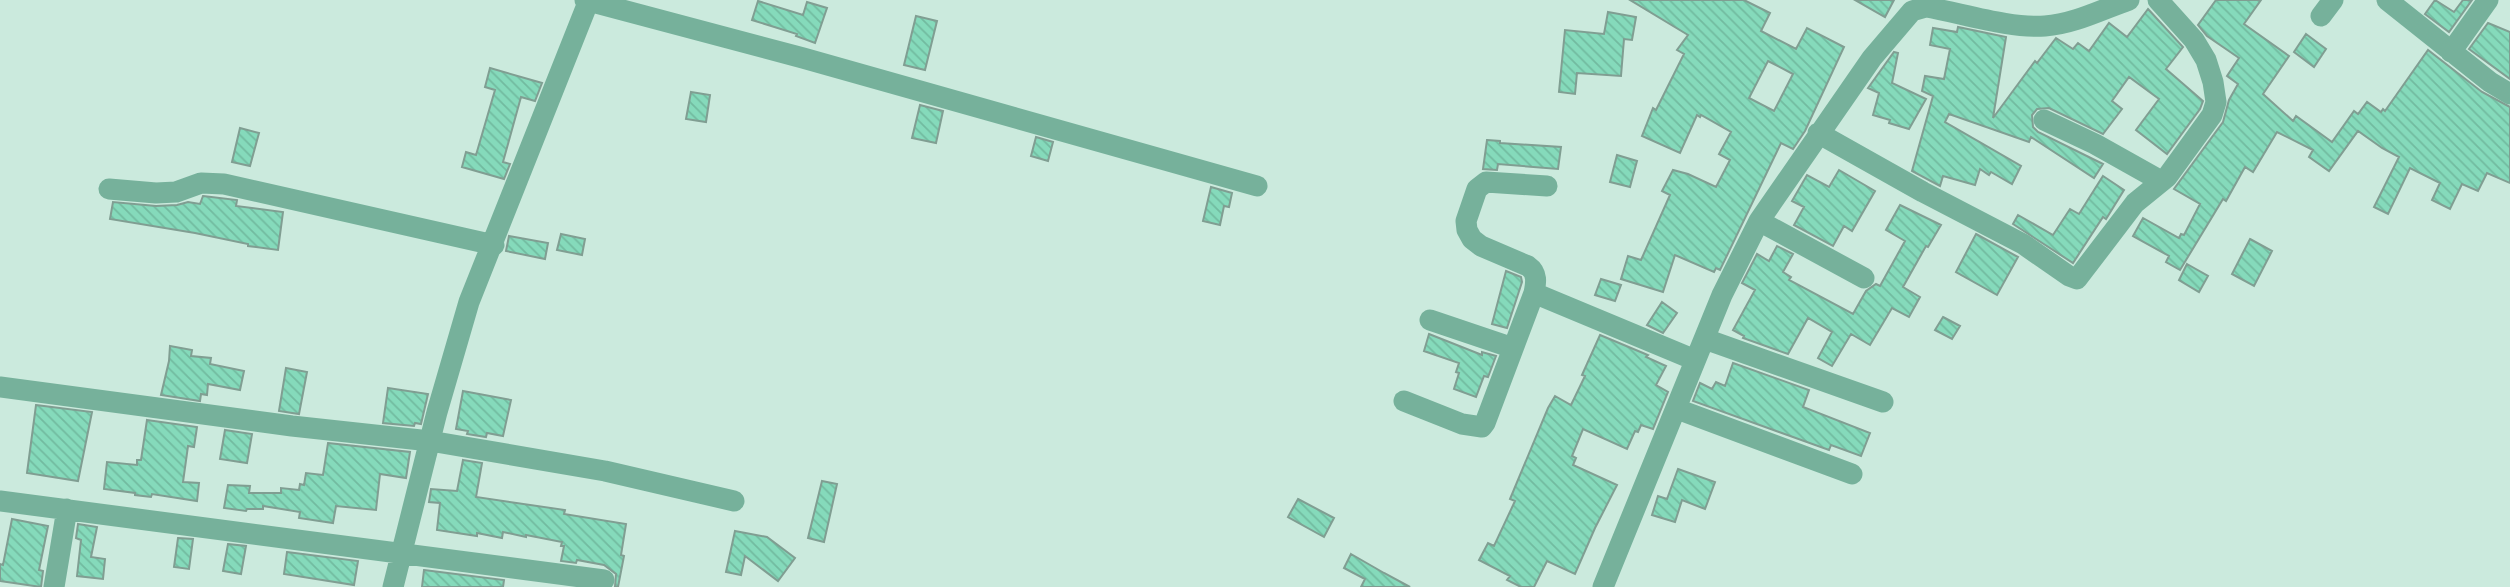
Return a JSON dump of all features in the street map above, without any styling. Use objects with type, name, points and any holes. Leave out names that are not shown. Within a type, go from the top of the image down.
[{"type":"street","points":[[1603,587],[1722,295],[1759,220],[1872,58],[1913,11],[1943,5],[2025,26],[2046,26],[2064,23],[2129,0]]},
{"type":"street","points":[[1818,133],[2022,244],[2077,279],[2134,203],[2167,177],[2212,116],[2216,102],[2206,60],[2194,40],[2158,0]]},
{"type":"street","points":[[2387,0],[2490,82],[2510,94]]},
{"type":"street","points":[[2451,52],[2488,0]]},
{"type":"street","points":[[393,587],[430,442],[470,302],[588,1],[803,58],[1257,186]]},
{"type":"street","points":[[2044,120],[2095,144],[2161,181]]},
{"type":"street","points":[[1404,401],[1462,424],[1482,427],[1534,293],[1536,277],[1533,269],[1481,246],[1472,239],[1466,221],[1477,189],[1486,182],[1547,186]]},
{"type":"street","points":[[108,190],[176,192],[201,183],[224,184],[494,245]]},
{"type":"street","points":[[1759,220],[1864,278]]},
{"type":"street","points":[[1534,293],[1695,360]]},
{"type":"street","points":[[1430,320],[1513,348]]},
{"type":"street","points":[[1705,340],[1883,402]]},
{"type":"street","points":[[0,387],[430,442],[605,471],[734,501]]},
{"type":"street","points":[[1677,409],[1852,474]]},
{"type":"street","points":[[0,501],[604,580]]},
{"type":"street","points":[[54,587],[67,509]]},
{"type":"building","points":[[1630,0],[1744,0],[1770,13],[1761,31],[1796,49],[1807,28],[1844,47],[1805,131],[1793,149],[1781,143],[1720,270],[1716,268],[1714,272],[1675,255],[1663,292],[1621,279],[1628,256],[1641,260],[1670,195],[1662,191],[1673,170],[1716,187],[1730,160],[1719,154],[1731,132],[1701,115],[1697,115],[1680,153],[1642,136],[1653,108],[1656,110],[1684,54],[1677,50],[1688,35]],"holes":[[[1768,61],[1793,74],[1774,111],[1749,98]]]},
{"type":"building","points":[[1855,0],[1894,0],[1885,17]]},
{"type":"building","points":[[2216,0],[2261,0],[2244,24],[2289,56],[2263,94],[2293,121],[2296,116],[2332,142],[2354,111],[2358,114],[2367,102],[2381,112],[2383,109],[2385,111],[2428,50],[2482,92],[2510,107],[2510,183],[2487,173],[2478,191],[2462,184],[2450,209],[2432,200],[2440,183],[2410,168],[2388,214],[2374,207],[2399,157],[2358,131],[2329,171],[2309,157],[2313,150],[2277,132],[2253,172],[2245,167],[2180,270],[2166,262],[2169,256],[2133,236],[2143,218],[2179,238],[2181,234],[2184,235],[2200,204],[2174,189],[2223,122],[2229,100],[2238,84],[2227,76],[2239,58],[2207,36],[2198,25]]},
{"type":"building","points":[[2435,0],[2454,12],[2463,0],[2472,0],[2449,32],[2425,14]]},
{"type":"building","points":[[758,1],[803,15],[807,2],[827,8],[815,43],[796,36],[797,34],[752,20]]},
{"type":"building","points":[[2148,9],[2183,47],[2166,69],[2203,101],[2167,154],[2136,130],[2159,99],[2129,77],[2112,101],[2122,109],[2103,134],[2049,108],[2037,109],[2032,115],[2033,127],[2038,132],[2103,164],[2094,178],[2031,137],[2029,142],[1949,114],[1945,122],[2021,166],[2012,184],[1980,169],[1975,185],[1943,176],[1940,186],[1912,171],[1933,96],[1922,91],[1925,76],[1944,79],[1950,49],[1930,45],[1933,28],[1957,32],[1958,27],[2006,37],[1993,118],[2035,61],[2037,63],[2056,38],[2073,49],[2078,43],[2089,51],[2109,23],[2127,37]]},
{"type":"building","points":[[1608,12],[1636,17],[1632,40],[1624,39],[1621,76],[1577,73],[1575,94],[1559,92],[1565,30],[1604,34]]},
{"type":"building","points":[[916,16],[937,21],[925,70],[904,65]]},
{"type":"building","points":[[2488,23],[2510,32],[2510,79],[2469,49]]},
{"type":"building","points":[[2306,34],[2326,49],[2314,67],[2294,52]]},
{"type":"building","points":[[1894,52],[1898,53],[1892,83],[1926,99],[1909,129],[1873,115],[1879,93],[1868,88]]},
{"type":"building","points":[[490,68],[542,83],[535,101],[521,97],[503,162],[510,164],[504,179],[462,167],[466,152],[476,155],[495,90],[485,87]]},
{"type":"building","points":[[691,92],[710,95],[706,122],[686,119]]},
{"type":"building","points":[[920,105],[943,111],[936,143],[912,138]]},
{"type":"building","points":[[240,128],[259,133],[250,166],[232,162]]},
{"type":"building","points":[[1036,137],[1053,142],[1048,161],[1031,156]]},
{"type":"building","points":[[1487,140],[1561,147],[1558,169],[1498,164],[1497,170],[1483,169]]},
{"type":"building","points":[[1617,155],[1637,161],[1630,187],[1610,182]]},
{"type":"building","points":[[1839,170],[1875,191],[1852,231],[1844,226],[1833,246],[1794,225],[1804,207],[1792,201],[1807,175],[1829,187]]},
{"type":"building","points":[[2103,176],[2124,190],[2073,263],[2013,224],[2018,215],[2053,235],[2070,209],[2079,214]]},
{"type":"building","points":[[1211,187],[1232,193],[1229,207],[1224,206],[1220,225],[1203,221]]},
{"type":"building","points":[[203,196],[237,200],[236,206],[283,212],[278,250],[110,219],[113,202],[156,206],[188,202],[200,204]]},
{"type":"building","points":[[1900,205],[1941,225],[1903,287],[1920,297],[1909,317],[1892,308],[1870,345],[1851,334],[1832,366],[1818,358],[1832,332],[1808,318],[1788,354],[1743,338],[1744,336],[1733,330],[1755,290],[1742,283],[1757,254],[1769,261],[1777,246],[1793,254],[1783,272],[1791,277],[1789,280],[1853,314],[1866,291],[1876,284],[1880,286],[1905,241],[1886,230]]},
{"type":"building","points":[[561,234],[585,239],[582,255],[557,250]]},
{"type":"building","points":[[1976,234],[2018,257],[1997,295],[1956,272]]},
{"type":"building","points":[[509,236],[548,243],[545,259],[506,251]]},
{"type":"building","points":[[2250,239],[2272,251],[2254,286],[2232,274]]},
{"type":"building","points":[[2187,264],[2208,276],[2199,292],[2179,280]]},
{"type":"building","points":[[1506,271],[1521,277],[1522,282],[1507,328],[1492,324]]},
{"type":"building","points":[[1601,279],[1621,285],[1615,301],[1595,295]]},
{"type":"building","points":[[1662,302],[1677,313],[1663,333],[1647,325]]},
{"type":"building","points":[[1943,317],[1960,326],[1952,339],[1935,330]]},
{"type":"building","points":[[1429,334],[1482,355],[1482,352],[1496,356],[1476,397],[1454,389],[1459,363],[1424,351]]},
{"type":"building","points":[[1600,335],[1648,355],[1646,357],[1666,366],[1656,385],[1668,392],[1653,429],[1641,425],[1638,432],[1635,431],[1627,449],[1583,429],[1572,456],[1576,458],[1573,465],[1617,485],[1575,574],[1547,561],[1534,587],[1521,587],[1507,580],[1510,576],[1479,560],[1488,543],[1494,546],[1515,501],[1510,499],[1548,408],[1555,396],[1571,405]]},
{"type":"building","points":[[170,346],[192,350],[191,356],[211,358],[210,364],[244,371],[240,390],[208,384],[207,395],[201,394],[200,401],[161,395]]},
{"type":"building","points":[[1733,363],[1809,390],[1803,407],[1870,433],[1861,456],[1831,445],[1829,450],[1693,401],[1700,383],[1712,389],[1716,382],[1725,386]]},
{"type":"building","points":[[286,368],[307,372],[299,414],[279,411]]},
{"type":"building","points":[[388,388],[428,394],[421,424],[415,423],[414,426],[383,423]]},
{"type":"building","points":[[463,391],[511,400],[503,436],[487,433],[486,437],[456,429]]},
{"type":"building","points":[[36,405],[92,412],[78,481],[27,473]]},
{"type":"building","points":[[147,420],[197,427],[194,447],[188,446],[183,482],[199,483],[197,501],[104,489],[107,462],[137,465],[137,460],[141,460]]},
{"type":"building","points":[[225,430],[252,434],[247,463],[220,459]]},
{"type":"building","points":[[328,443],[410,452],[406,478],[380,474],[376,510],[336,506],[333,523],[299,518],[300,512],[263,506],[263,509],[246,511],[224,508],[228,485],[250,486],[249,493],[281,493],[281,488],[299,490],[300,484],[304,485],[306,473],[323,475]]},
{"type":"building","points":[[463,460],[482,463],[476,497],[565,510],[564,514],[626,524],[618,587],[615,587],[616,574],[604,565],[577,560],[576,563],[561,561],[564,546],[561,546],[562,542],[503,532],[502,538],[437,530],[440,503],[429,502],[431,489],[457,491]]},
{"type":"building","points":[[1678,469],[1715,482],[1705,509],[1682,500],[1675,522],[1652,515],[1658,496],[1667,499]]},
{"type":"building","points":[[822,481],[837,484],[824,542],[808,538]]},
{"type":"building","points":[[1298,499],[1334,518],[1324,537],[1288,517]]},
{"type":"building","points":[[12,519],[48,526],[39,570],[43,571],[41,587],[0,581],[0,564],[3,565]]},
{"type":"building","points":[[78,524],[97,527],[91,557],[105,559],[103,579],[77,576],[81,540],[76,538]]},
{"type":"building","points":[[735,531],[767,537],[795,558],[778,581],[745,556],[741,575],[726,572]]},
{"type":"building","points":[[178,538],[193,539],[189,569],[174,567]]},
{"type":"building","points":[[228,544],[246,546],[241,574],[223,571]]},
{"type":"building","points":[[287,552],[358,561],[354,585],[284,574]]},
{"type":"building","points":[[1351,554],[1410,587],[1361,587],[1365,579],[1344,568]]},
{"type":"building","points":[[424,570],[504,580],[503,587],[422,587]]}]
